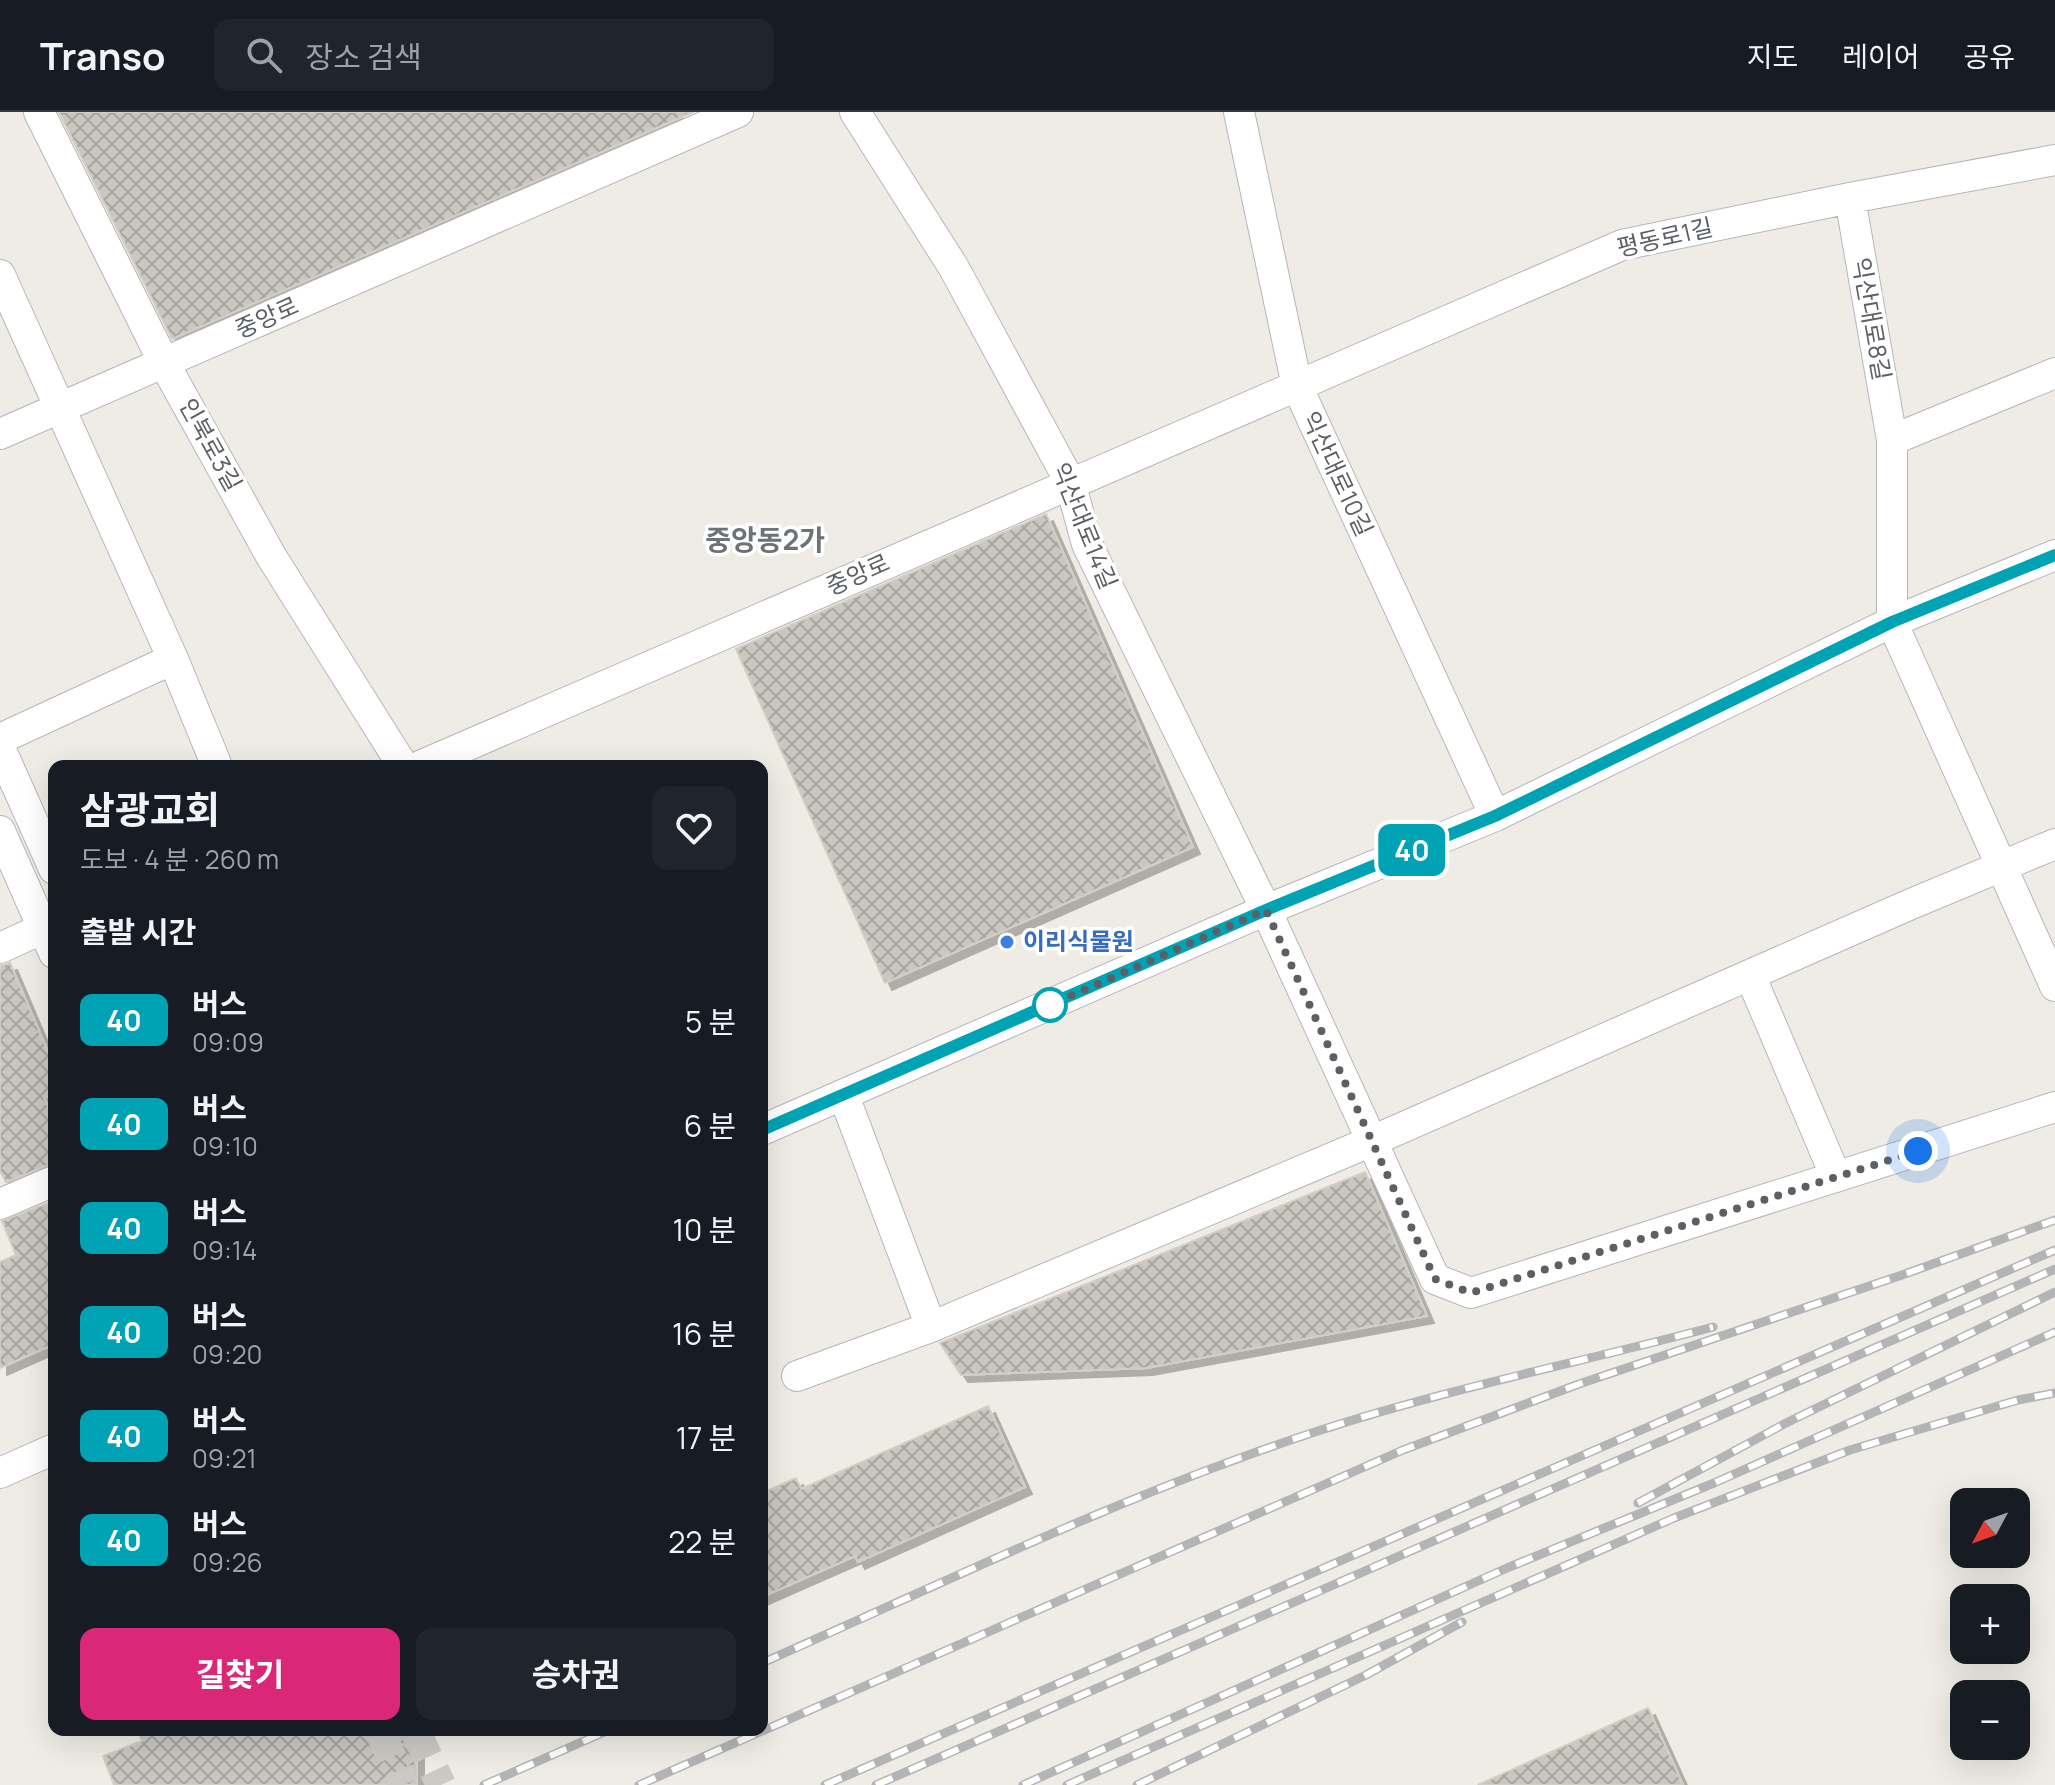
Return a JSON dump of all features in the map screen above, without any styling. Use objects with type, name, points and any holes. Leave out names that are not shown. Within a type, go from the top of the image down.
[{"type":"street","name":"인북로3길","points":[[39,112],[164,363],[271,556],[399,760]]},
{"type":"street","name":"중앙로","points":[[0,434],[738,112]]},
{"type":"street","name":"익산대로14길","points":[[855,112],[954,268],[1070,482],[1087,544],[1266,910],[1435,1279],[1471,1293],[2055,1107]]},
{"type":"street","name":"익산대로10길","points":[[1239,112],[1297,386],[1495,816]]},
{"type":"street","name":"평동로1길","points":[[1297,386],[1622,245],[2055,160]]},
{"type":"street","name":"익산대로8길","points":[[1850,198],[1892,440],[1892,622]]},
{"type":"street","points":[[0,275],[173,659],[215,760]]},
{"type":"street","points":[[1892,440],[2055,373]]},
{"type":"street","name":"중앙로","points":[[446,760],[1070,482],[1297,386]]},
{"type":"street","points":[[768,1128],[1266,910],[1495,816],[1892,622],[2055,555]]},
{"type":"street","points":[[1892,622],[2055,986]]},
{"type":"street","points":[[0,739],[173,659]]},
{"type":"street","points":[[0,748],[48,856]]},
{"type":"street","points":[[0,831],[48,938]]},
{"type":"street","points":[[797,1376],[931,1327],[1372,1141],[1911,904],[2055,844]]},
{"type":"street","points":[[0,948],[48,940]]},
{"type":"street","points":[[1750,975],[1836,1177]]},
{"type":"street","points":[[844,1096],[931,1327]]},
{"type":"street","points":[[0,1204],[48,1184]]},
{"type":"street","points":[[0,1473],[48,1452]]},
{"type":"building","points":[[59,112],[693,112],[172,339]]},
{"type":"building","points":[[1046,514],[1193,847],[885,983],[736,649]]},
{"type":"building","points":[[10,963],[48,1052],[48,1096],[44,1098],[48,1106],[48,1165],[6,1182],[0,1171],[0,966]]},
{"type":"building","points":[[1365,1172],[1427,1316],[1146,1368],[961,1375],[940,1343]]},
{"type":"building","points":[[48,1203],[48,1347],[0,1368],[0,1262],[16,1255],[2,1221]]},
{"type":"building","points":[[988,1406],[1025,1487],[858,1562],[855,1556],[768,1594],[768,1490],[796,1478],[801,1489]]},
{"type":"building","points":[[1648,1708],[1683,1785],[1478,1785]]},
{"type":"building","points":[[140,1736],[417,1736],[417,1785],[114,1785],[103,1756],[142,1741]]},
{"type":"tunnel","points":[[382,1736],[404,1785]]},
{"type":"tunnel","points":[[418,1736],[441,1785]]},
{"type":"railway","points":[[768,1728],[1403,1450],[1579,1384],[2055,1220]]},
{"type":"railway","points":[[825,1785],[2055,1250]]},
{"type":"railway","points":[[876,1785],[2055,1269]]},
{"type":"railway","points":[[1638,1503],[1786,1423],[2055,1292]]},
{"type":"railway","points":[[768,1660],[1038,1539],[1249,1454],[1418,1401],[1713,1327]]},
{"type":"railway","points":[[1023,1785],[1507,1568],[1714,1483],[2055,1332]]},
{"type":"railway","points":[[1067,1785],[1674,1518],[1850,1450],[2018,1400],[2055,1393]]},
{"type":"railway","points":[[1137,1785],[1366,1675],[1462,1622]]},
{"type":"railway","points":[[484,1785],[595,1736]]},
{"type":"railway","points":[[639,1785],[751,1736]]},
{"type":"bus line","name":"40","points":[[768,1128],[1266,910],[1495,816],[1892,622],[2055,555]]},
{"type":"place","name":"이리식물원","points":[[1007,942]]},
{"type":"district","name":"중앙동2가","points":[[765,540]]},
{"type":"route","points":[[1050,1005],[1041,1009],[1266,910],[1435,1279],[1471,1293],[1918,1151]]}]
